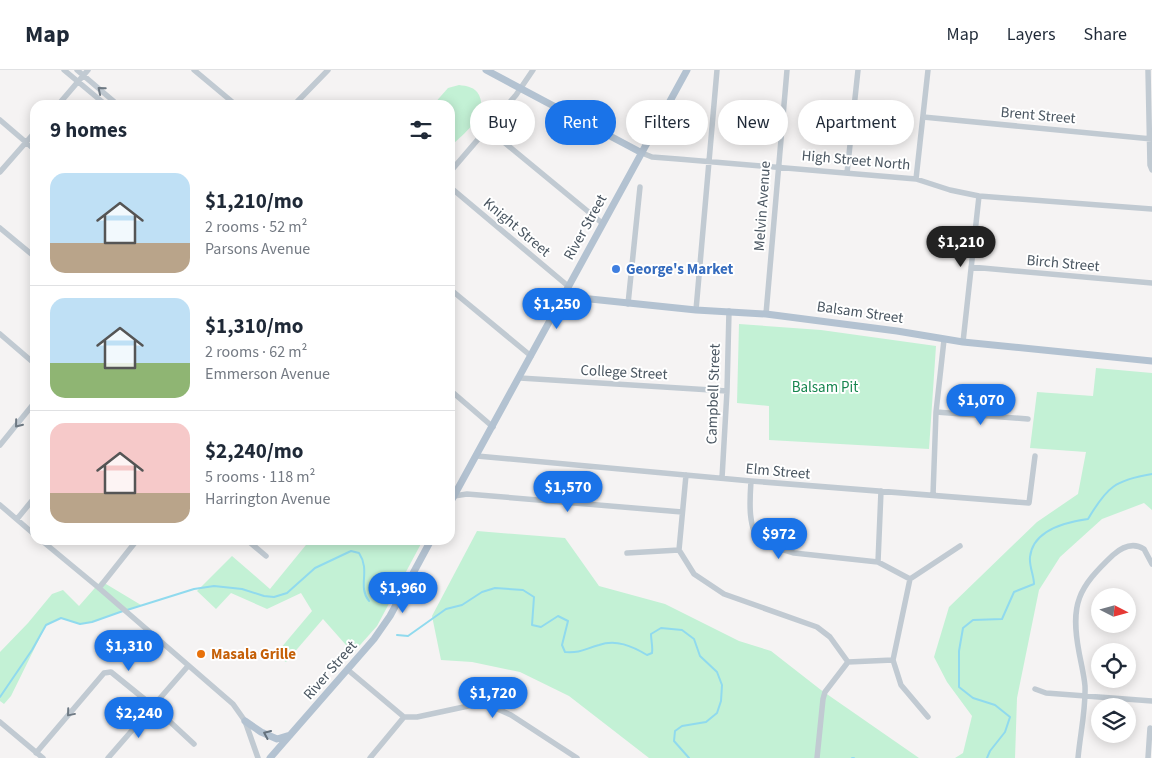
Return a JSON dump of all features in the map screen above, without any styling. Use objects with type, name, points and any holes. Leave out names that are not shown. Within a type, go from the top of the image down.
[{"type":"main road","name":"High Street North","points":[[486,70],[642,153]]},
{"type":"main road","name":"River Street","points":[[455,491],[493,427],[602,223],[687,70]]},
{"type":"main road","name":"Balsam Street","points":[[564,294],[570,297],[628,304],[766,314],[897,331],[944,340],[1152,361]]},
{"type":"main road","name":"River Street","points":[[270,758],[374,639],[390,616],[428,545]]},
{"type":"main road","points":[[245,721],[261,732],[277,739],[291,735]]},
{"type":"street","points":[[64,70],[100,100]]},
{"type":"street","points":[[77,70],[112,100]]},
{"type":"street","points":[[62,100],[88,70]]},
{"type":"street","points":[[194,70],[230,100]]},
{"type":"street","points":[[512,100],[533,70]]},
{"type":"street","points":[[696,310],[717,70]]},
{"type":"street","name":"Melvin Avenue","points":[[766,314],[787,70]]},
{"type":"street","points":[[847,173],[858,70]]},
{"type":"street","points":[[916,179],[928,70]]},
{"type":"street","points":[[1148,70],[1151,139],[1150,165],[1152,170]]},
{"type":"street","points":[[299,100],[325,71]]},
{"type":"street","name":"Brent Street","points":[[923,117],[1151,139]]},
{"type":"street","points":[[0,120],[30,146]]},
{"type":"street","points":[[0,172],[30,138]]},
{"type":"street","points":[[455,166],[474,145]]},
{"type":"street","points":[[507,145],[602,223]]},
{"type":"street","name":"High Street North","points":[[642,153],[652,157],[916,179],[950,190],[979,196],[1151,206]]},
{"type":"street","points":[[628,304],[640,187]]},
{"type":"street","name":"Knight Street","points":[[455,191],[568,286]]},
{"type":"street","points":[[963,342],[979,196]]},
{"type":"street","points":[[0,228],[30,253]]},
{"type":"street","name":"Birch Street","points":[[971,267],[1152,283]]},
{"type":"street","points":[[455,293],[531,356]]},
{"type":"street","name":"Campbell Street","points":[[722,478],[727,390],[728,311]]},
{"type":"street","points":[[0,334],[30,360]]},
{"type":"street","points":[[933,495],[936,412],[944,340]]},
{"type":"street","name":"College Street","points":[[520,378],[727,390]]},
{"type":"street","points":[[455,394],[493,427]]},
{"type":"street","points":[[0,445],[30,408]]},
{"type":"street","points":[[936,412],[1028,419]]},
{"type":"street","name":"Elm Street","points":[[477,456],[750,481],[1029,502],[1035,456]]},
{"type":"street","points":[[686,474],[679,550],[694,574],[724,594],[817,627],[830,637],[848,662]]},
{"type":"street","points":[[750,481],[749,509],[757,536],[761,540],[794,553],[878,562],[910,579]]},
{"type":"street","points":[[878,562],[881,491]]},
{"type":"street","points":[[455,496],[467,494],[682,512]]},
{"type":"street","points":[[17,519],[30,503]]},
{"type":"street","points":[[0,505],[30,531]]},
{"type":"street","points":[[48,545],[232,704],[245,721],[258,758]]},
{"type":"street","points":[[99,588],[133,545]]},
{"type":"street","points":[[253,545],[266,556]]},
{"type":"street","points":[[1078,758],[1085,685],[1075,632],[1076,606],[1081,593],[1095,573],[1126,546],[1132,545],[1144,549],[1152,564]]},
{"type":"street","points":[[928,717],[901,684],[892,660],[910,579],[960,546]]},
{"type":"street","points":[[627,553],[679,550]]},
{"type":"street","points":[[818,758],[825,692],[848,662],[892,660]]},
{"type":"street","points":[[108,758],[188,666]]},
{"type":"street","points":[[348,670],[404,716],[417,717],[473,705],[493,707],[511,715],[577,758]]},
{"type":"street","points":[[36,753],[104,673],[111,672],[153,706],[194,744]]},
{"type":"street","points":[[1035,689],[1046,692],[1152,701]]},
{"type":"street","points":[[370,758],[404,716]]},
{"type":"street","points":[[0,722],[43,758]]},
{"type":"street","points":[[1148,758],[1150,728]]},
{"type":"green space","points":[[459,85],[470,87],[479,95],[480,100],[470,100],[470,128],[455,142],[455,100],[437,100],[448,88]]},
{"type":"green space","name":"Balsam Pit","points":[[739,324],[821,330],[936,346],[929,449],[769,440],[769,406],[737,403]]},
{"type":"green space","points":[[1096,368],[1152,373],[1152,510],[1144,503],[1102,519],[1060,557],[1039,590],[1017,698],[1015,758],[955,758],[963,753],[972,716],[947,682],[934,657],[949,607],[1037,522],[1078,494],[1086,452],[1030,448],[1037,392],[1093,396]]},
{"type":"green space","points":[[477,531],[565,538],[599,586],[665,604],[739,641],[771,651],[821,690],[919,758],[649,758],[569,696],[520,672],[472,662],[441,660],[432,616]]},
{"type":"green space","points":[[306,545],[420,545],[377,626],[353,653],[323,619],[286,662],[275,655],[312,611],[301,593],[267,609],[231,593],[216,609],[197,591],[232,556],[270,589]]},
{"type":"green space","points":[[101,581],[141,605],[92,622],[80,624],[61,618],[46,625],[11,696],[4,704],[0,701],[0,652],[52,594],[63,590],[79,606]]},
{"type":"waterway","points":[[987,758],[990,751],[1005,732],[1010,717],[995,705],[973,698],[959,687],[959,651],[963,628],[973,620],[1002,619],[1014,592],[1034,584],[1030,557],[1032,548],[1044,534],[1061,525],[1088,519],[1107,492],[1120,482],[1152,474]]},
{"type":"waterway","points":[[127,610],[194,589],[214,586],[242,589],[274,597],[287,593],[315,568],[351,551],[359,553],[362,560],[364,566],[364,590],[369,601]]},
{"type":"waterway","points":[[397,635],[408,636],[446,609],[462,605],[482,592],[495,588],[523,590],[534,597],[532,625],[541,627],[558,616],[568,621],[562,645],[565,652],[579,651],[605,643],[618,643],[630,646],[647,655],[652,653],[651,634],[661,628],[682,630],[694,639],[700,656],[717,672],[722,685],[721,701],[717,713],[706,722],[682,726],[675,731],[674,741],[689,758]]},
{"type":"waterway","points":[[0,697],[32,650],[46,625],[61,618],[80,624],[92,622],[123,611]]},
{"type":"place","name":"George's Market","points":[[616,269]]},
{"type":"place","name":"Masala Grille","points":[[201,654]]}]
